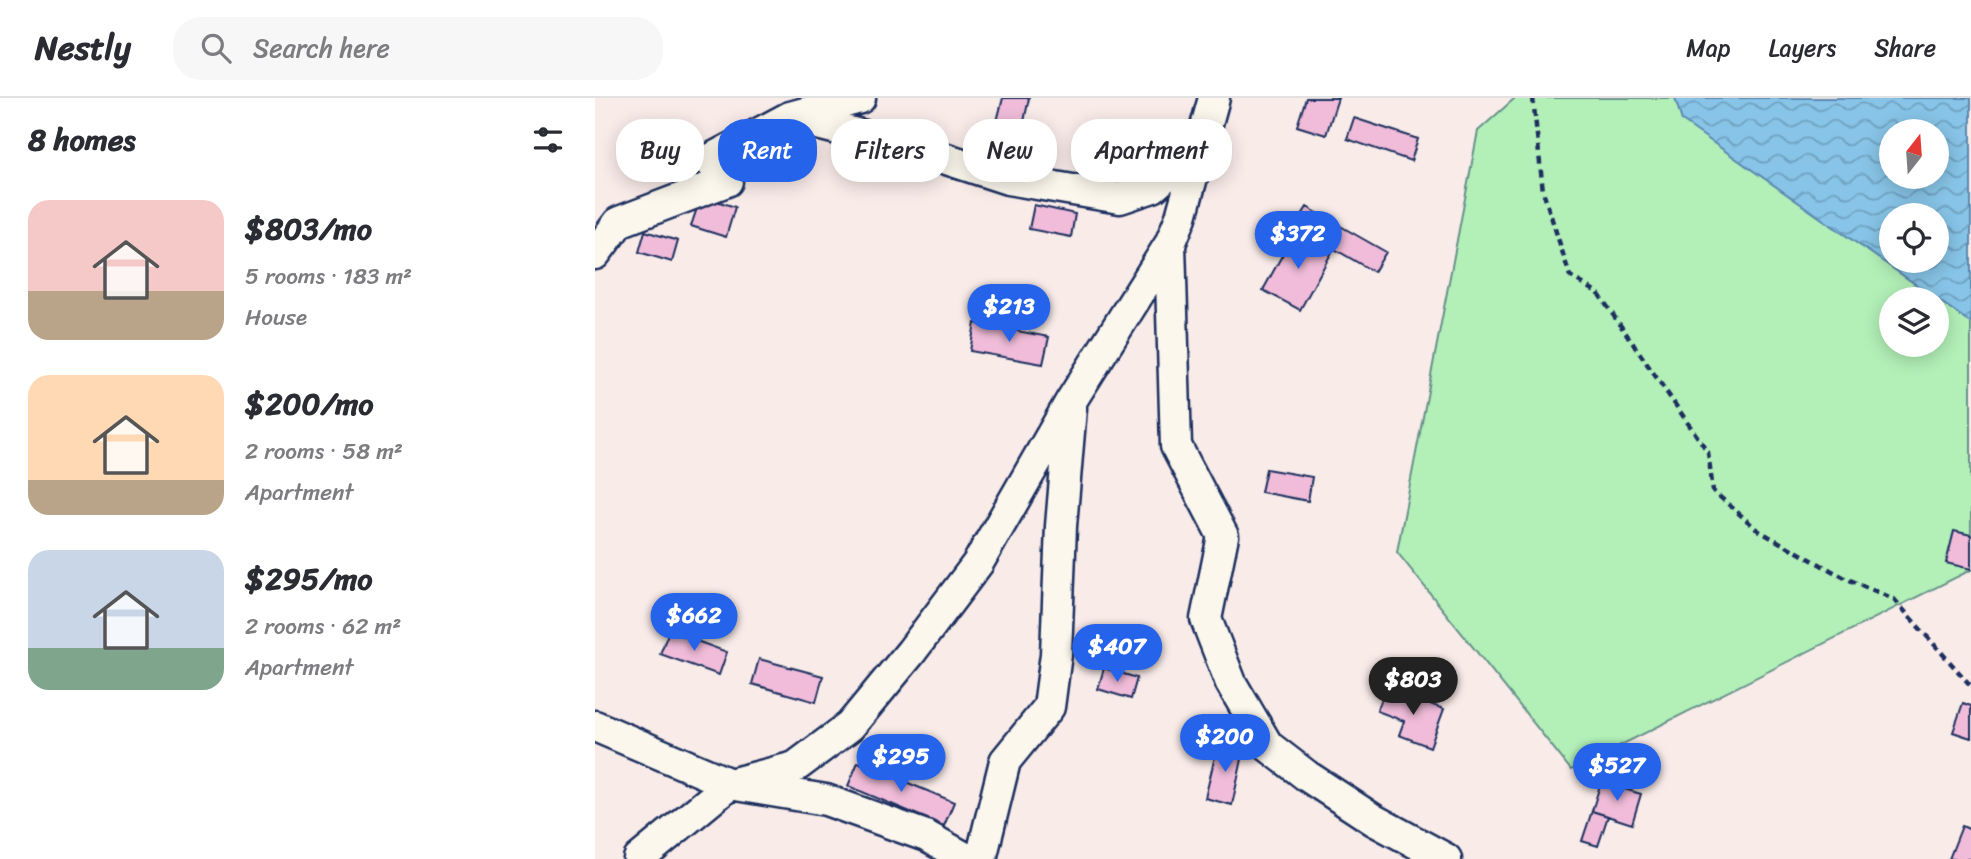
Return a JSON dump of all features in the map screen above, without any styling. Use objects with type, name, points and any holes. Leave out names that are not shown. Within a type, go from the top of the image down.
[{"type":"street","points":[[595,254],[619,222],[727,181],[709,160],[790,117],[860,98]]},
{"type":"street","points":[[1208,119],[1214,98]]},
{"type":"street","points":[[790,117],[916,149],[1008,179],[1119,198],[1153,187],[1159,182]]},
{"type":"street","points":[[639,859],[730,784],[795,767],[850,726],[911,652],[978,563],[1072,401],[1170,244],[1191,182]]},
{"type":"street","points":[[1170,244],[1176,446],[1223,536],[1206,619],[1231,683],[1268,746],[1307,776],[1374,820],[1446,859]]},
{"type":"street","points":[[981,859],[1005,761],[1049,707],[1056,654],[1061,526],[1072,401]]},
{"type":"street","points":[[595,726],[730,784],[827,800],[926,836],[967,859]]},
{"type":"path","points":[[1533,98],[1543,191],[1570,276],[1598,293],[1707,452],[1713,491],[1759,531],[1845,578],[1893,599],[1971,687]]},
{"type":"green space","points":[[1515,98],[1971,98],[1971,570],[1571,770],[1397,552],[1478,131]]},
{"type":"water","points":[[1675,98],[1971,98],[1971,323],[1949,308],[1949,287],[1919,287],[1899,273],[1949,273],[1949,203],[1879,203],[1879,259],[1682,121]]},
{"type":"building","points":[[1003,98],[1029,98],[1025,119],[998,119]]},
{"type":"building","points":[[1306,98],[1338,98],[1326,135],[1297,126]]},
{"type":"building","points":[[1354,118],[1418,139],[1411,161],[1347,139]]},
{"type":"building","points":[[701,196],[735,207],[726,237],[691,226]]},
{"type":"building","points":[[1034,205],[1075,214],[1071,237],[1029,229]]},
{"type":"building","points":[[1307,207],[1386,252],[1374,272],[1295,226]]},
{"type":"building","points":[[645,231],[678,241],[672,262],[639,252]]},
{"type":"building","points":[[1295,232],[1332,252],[1300,310],[1263,290]]},
{"type":"building","points":[[975,323],[1049,337],[1043,364],[970,351]]},
{"type":"building","points":[[1266,469],[1312,477],[1308,501],[1261,492]]},
{"type":"building","points":[[1954,531],[1971,535],[1971,569],[1946,563]]},
{"type":"building","points":[[669,631],[727,652],[719,675],[660,654]]},
{"type":"building","points":[[759,659],[823,676],[816,702],[752,684]]},
{"type":"building","points":[[1104,668],[1137,678],[1131,699],[1098,689]]},
{"type":"building","points":[[1385,691],[1444,709],[1430,747],[1399,735],[1404,721],[1377,711]]},
{"type":"building","points":[[1963,703],[1971,706],[1971,738],[1953,732]]},
{"type":"building","points":[[1218,744],[1244,750],[1232,805],[1205,798]]},
{"type":"building","points":[[858,762],[954,802],[944,826],[848,786]]},
{"type":"building","points":[[1601,782],[1641,794],[1632,824],[1592,811]]},
{"type":"building","points":[[1592,811],[1608,816],[1598,846],[1582,841]]},
{"type":"building","points":[[1962,826],[1971,830],[1971,859],[1949,859]]}]
